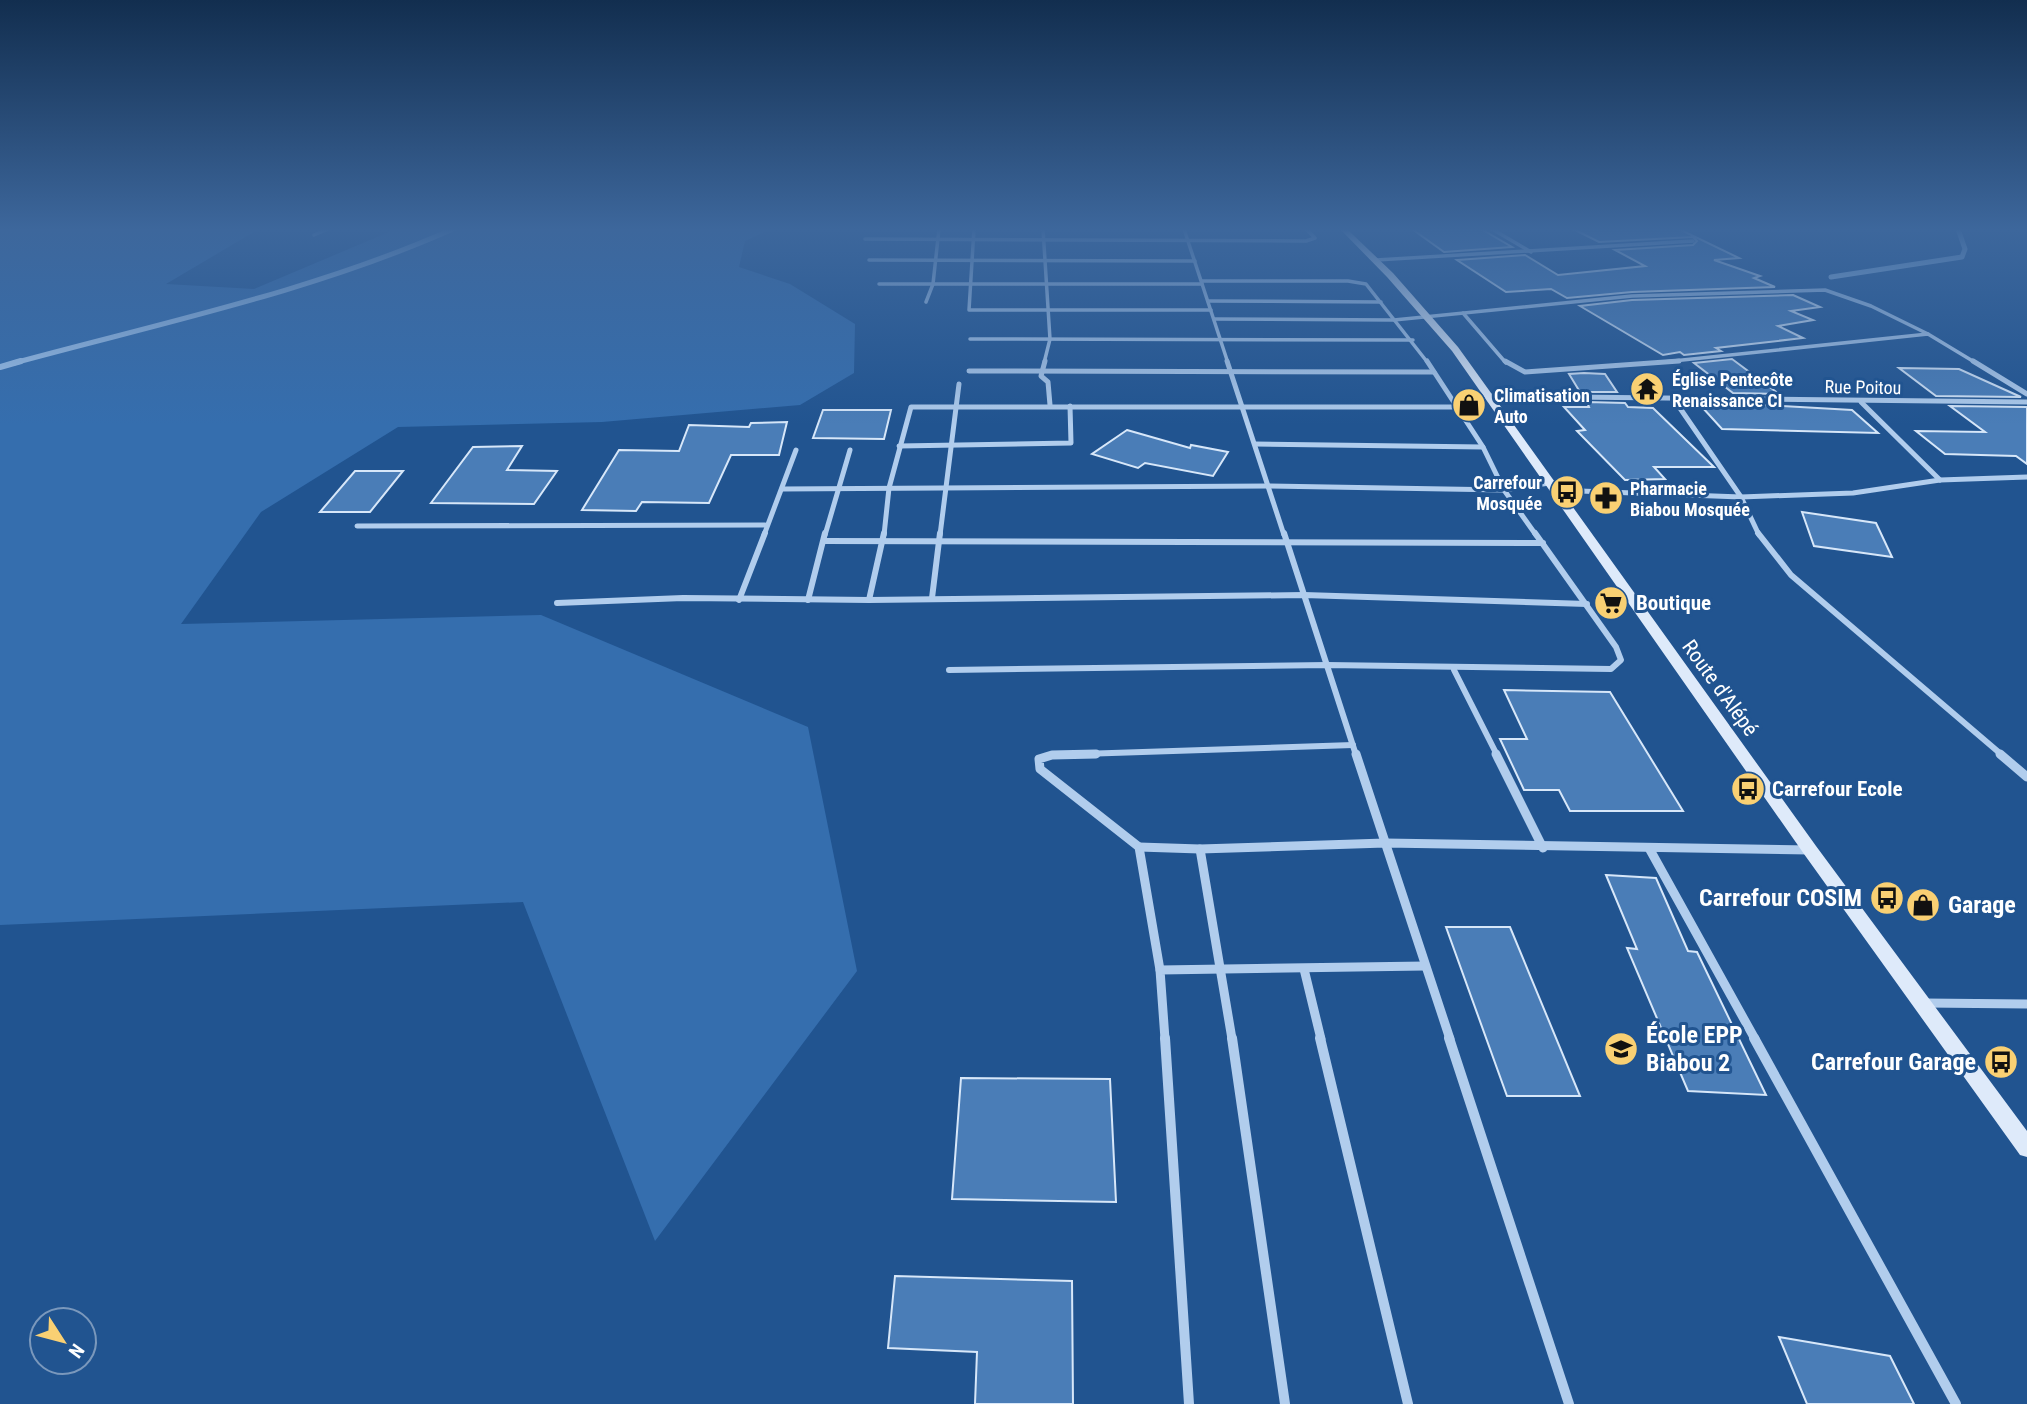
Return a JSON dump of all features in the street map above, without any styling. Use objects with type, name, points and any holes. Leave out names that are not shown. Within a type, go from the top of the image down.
[{"type":"main road","name":"Route d'Alépé","points":[[1408,295],[1428,316],[1488,396],[1810,850],[2027,1148]]},
{"type":"street","points":[[926,302],[929,295]]},
{"type":"street","points":[[970,295],[969,310],[1381,302]]},
{"type":"street","points":[[1048,295],[1050,339],[1041,376],[1048,382],[1051,405]]},
{"type":"street","points":[[1206,295],[1569,1404]]},
{"type":"street","points":[[949,670],[1327,665],[1454,670],[1611,669],[1622,656],[1504,490],[1483,447],[1413,340],[1375,295]]},
{"type":"street","points":[[1214,319],[1394,320],[1632,296],[1673,295]]},
{"type":"street","points":[[1840,295],[1871,306],[1928,334],[2027,394]]},
{"type":"street","points":[[1463,313],[1509,366],[1525,372],[1712,359],[1928,334]]},
{"type":"street","points":[[970,339],[1413,340]]},
{"type":"street","points":[[969,371],[1043,369],[1434,372]]},
{"type":"street","points":[[932,598],[959,384]]},
{"type":"street","name":"Rue Poitou","points":[[1488,396],[2027,402]]},
{"type":"street","points":[[1673,398],[1741,497],[1760,536],[1791,575],[2027,777]]},
{"type":"street","points":[[1861,402],[1940,480]]},
{"type":"street","points":[[899,446],[1071,443],[1070,406]]},
{"type":"street","points":[[869,600],[883,540],[889,488],[911,407],[1458,407]]},
{"type":"street","points":[[1255,444],[1483,447]]},
{"type":"street","points":[[739,600],[765,525],[796,450]]},
{"type":"street","points":[[808,600],[836,489],[850,450]]},
{"type":"street","points":[[782,489],[1269,486],[1504,490],[1551,486],[1741,497],[1853,493],[1940,480],[2027,477]]},
{"type":"street","points":[[357,526],[765,525]]},
{"type":"street","points":[[825,541],[1544,543]]},
{"type":"street","points":[[557,603],[1304,595],[1587,604]]},
{"type":"street","points":[[1454,670],[1544,848]]},
{"type":"street","points":[[1353,745],[1052,755],[1038,759],[1040,769],[1139,848],[1200,849],[1385,843],[1544,848],[1810,850]]},
{"type":"street","points":[[1139,848],[1160,970],[1189,1404]]},
{"type":"street","points":[[1649,848],[1956,1404]]},
{"type":"street","points":[[1200,849],[1222,969],[1285,1404]]},
{"type":"street","points":[[1160,970],[1425,966]]},
{"type":"street","points":[[1304,969],[1408,1404]]},
{"type":"street","points":[[1924,1003],[2027,1004]]},
{"type":"shaded area","points":[[0,295],[807,295],[855,324],[854,373],[800,405],[602,422],[398,427],[261,512],[181,624],[541,615],[808,727],[857,971],[655,1241],[523,902],[0,925]]},
{"type":"building","points":[[1561,295],[1605,295],[1567,298]]},
{"type":"building","points":[[1793,295],[1820,307],[1791,311],[1813,320],[1778,326],[1803,338],[1716,348],[1721,351],[1684,355],[1680,352],[1663,355],[1580,306],[1632,300]]},
{"type":"building","points":[[1732,359],[1779,394],[1733,393],[1694,363]]},
{"type":"building","points":[[1899,368],[1959,369],[2021,397],[1936,396]]},
{"type":"building","points":[[1569,374],[1605,374],[1617,392],[1580,392]]},
{"type":"building","points":[[1587,402],[1625,403],[1628,407],[1653,408],[1714,467],[1654,467],[1665,479],[1625,480],[1577,431],[1585,430],[1564,407],[1589,407]]},
{"type":"building","points":[[1746,404],[1852,410],[1878,433],[1722,429],[1702,407],[1751,408]]},
{"type":"building","points":[[1950,406],[2027,407],[2027,464],[2016,456],[1945,454],[1916,431],[1985,432]]},
{"type":"building","points":[[823,410],[891,410],[884,439],[813,438]]},
{"type":"building","points":[[787,422],[779,455],[731,455],[709,503],[642,502],[636,511],[582,510],[619,450],[679,451],[689,425],[749,427],[751,423]]},
{"type":"building","points":[[1127,430],[1190,448],[1191,445],[1228,452],[1213,476],[1145,463],[1138,468],[1092,454]]},
{"type":"building","points":[[522,446],[507,470],[557,471],[534,504],[431,503],[473,447]]},
{"type":"building","points":[[355,471],[403,471],[370,512],[320,512]]},
{"type":"building","points":[[1802,512],[1876,523],[1892,557],[1814,546]]},
{"type":"building","points":[[1504,690],[1610,692],[1683,811],[1570,811],[1559,790],[1524,790],[1500,739],[1527,739]]},
{"type":"building","points":[[1606,875],[1656,878],[1688,951],[1697,952],[1766,1095],[1688,1091],[1627,948],[1637,949]]},
{"type":"building","points":[[1446,927],[1510,927],[1580,1096],[1507,1096]]},
{"type":"building","points":[[961,1078],[1110,1079],[1116,1202],[952,1199]]},
{"type":"building","points":[[895,1276],[1072,1281],[1073,1404],[975,1404],[977,1352],[888,1348]]},
{"type":"building","points":[[1779,1337],[1890,1356],[1914,1404],[1807,1404]]},
{"type":"waterway","points":[[14,363],[269,295]]},
{"type":"waterway","points":[[14,363],[21,361]]},
{"type":"waterway","points":[[0,367],[14,363]]},
{"type":"place","name":"Église Pentecôte Renaissance CI","points":[[1647,389]]},
{"type":"place","name":"Climatisation Auto","points":[[1469,405]]},
{"type":"place","name":"Carrefour Mosquée","points":[[1567,492]]},
{"type":"place","name":"Pharmacie Biabou Mosquée","points":[[1606,498]]},
{"type":"place","name":"Boutique","points":[[1611,603]]},
{"type":"place","name":"Carrefour Ecole","points":[[1748,789]]},
{"type":"place","name":"Carrefour COSIM","points":[[1887,898]]},
{"type":"place","name":"Garage","points":[[1923,905]]},
{"type":"place","name":"École EPP Biabou 2","points":[[1621,1049]]},
{"type":"place","name":"Carrefour Garage","points":[[2001,1062]]}]
